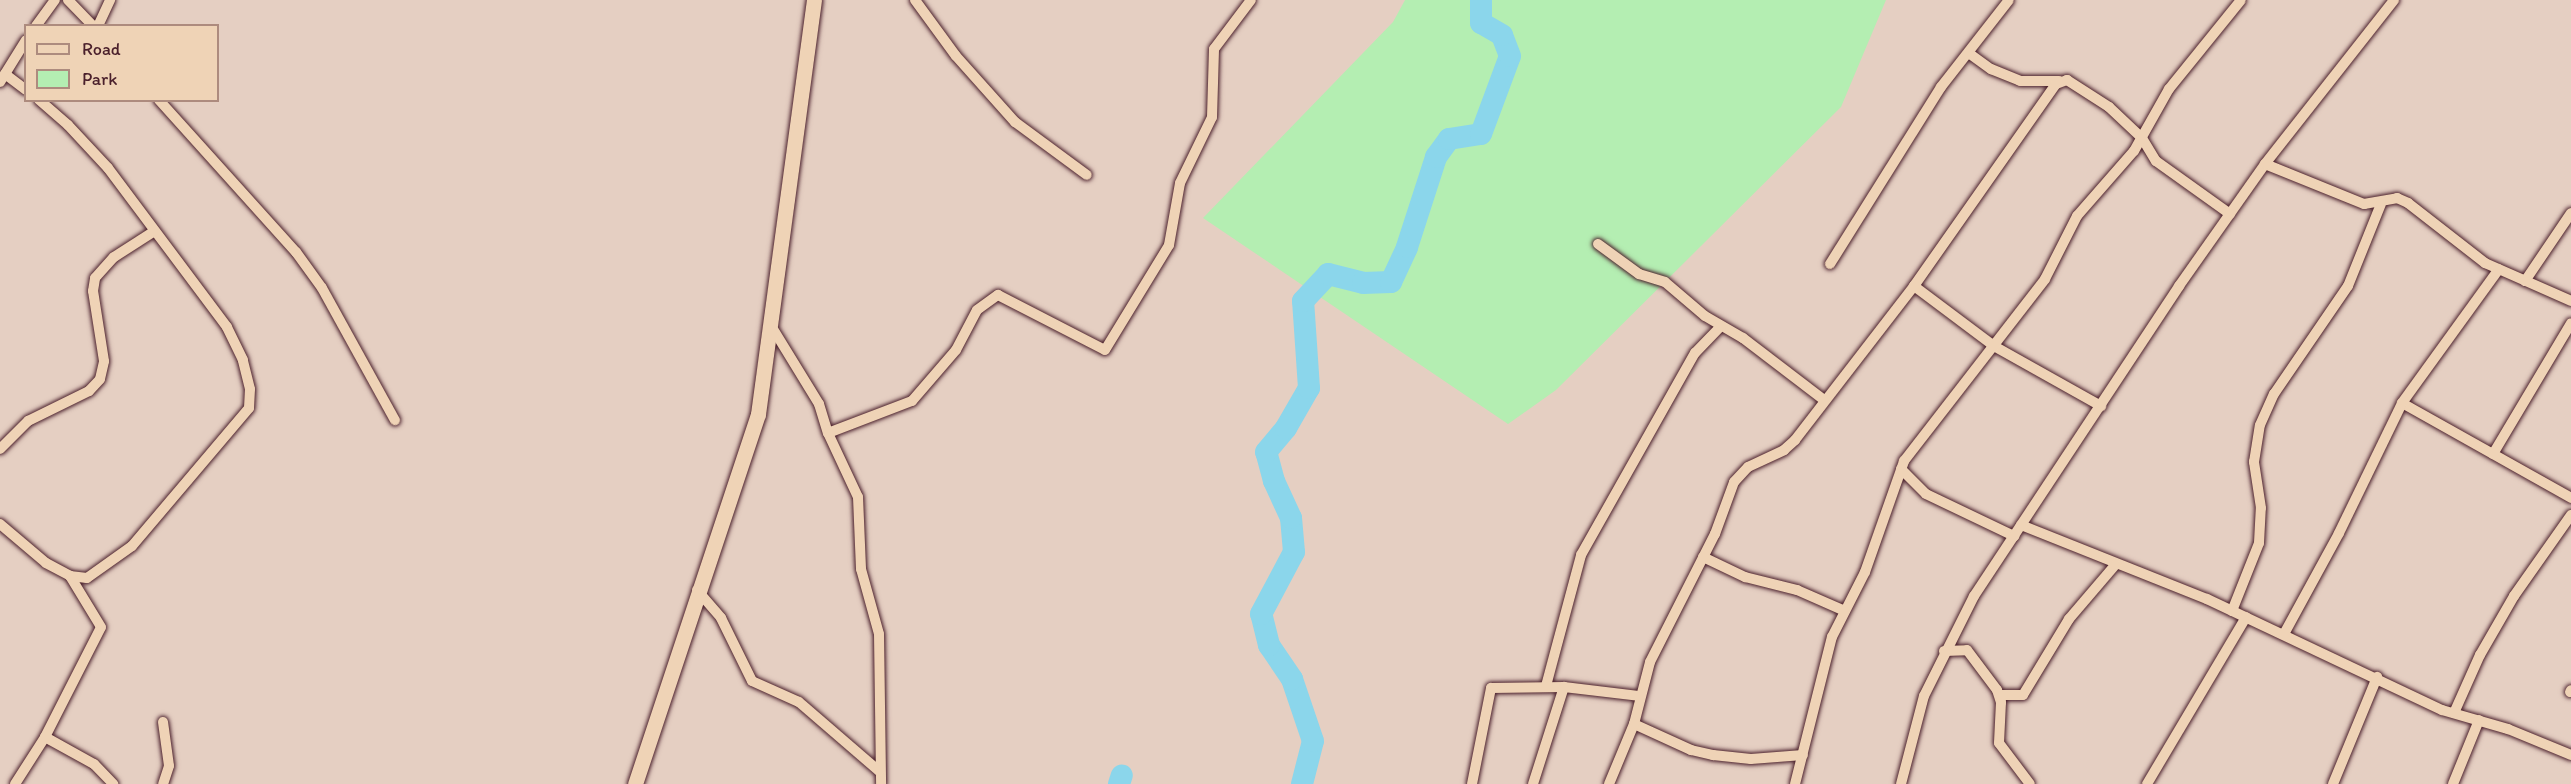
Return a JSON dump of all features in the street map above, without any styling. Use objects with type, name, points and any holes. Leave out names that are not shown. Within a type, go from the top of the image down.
[{"type":"main road","points":[[635,784],[697,590],[732,500],[758,414],[814,0]]},
{"type":"street","points":[[37,24],[55,0]]},
{"type":"street","points":[[68,0],[94,24]]},
{"type":"street","points":[[97,24],[110,0]]},
{"type":"street","points":[[915,0],[956,56],[1015,122],[1087,175]]},
{"type":"street","points":[[828,433],[912,402],[956,350],[977,310],[998,295],[1105,350],[1169,245],[1180,183],[1212,117],[1214,49],[1251,0]]},
{"type":"street","points":[[1830,264],[1941,87],[1970,54],[2009,0]]},
{"type":"street","points":[[1795,784],[1822,690],[1828,648],[1865,572],[1901,469],[1912,448],[2045,279],[2077,216],[2142,138],[2169,89],[2241,0]]},
{"type":"street","points":[[1901,784],[1924,696],[1944,651],[2014,536],[2265,164],[2394,0]]},
{"type":"street","points":[[24,43],[3,78],[24,89]]},
{"type":"street","points":[[1970,54],[1991,69],[2020,81],[2071,82],[2100,101],[2142,138],[2163,167],[2230,214]]},
{"type":"street","points":[[1609,784],[1634,724],[1640,696],[1665,629],[1703,558],[1739,475],[1789,446],[1914,286],[2059,81]]},
{"type":"street","points":[[0,524],[46,563],[69,576],[87,578],[132,546],[249,408],[250,389],[243,360],[227,327],[90,147],[41,102]]},
{"type":"street","points":[[161,102],[296,252],[327,297],[394,420]]},
{"type":"street","points":[[2265,164],[2344,199],[2364,204],[2382,204],[2397,198],[2408,203],[2485,263],[2571,302]]},
{"type":"street","points":[[2232,611],[2259,543],[2261,508],[2254,462],[2260,425],[2292,366],[2348,286],[2382,204]]},
{"type":"street","points":[[2524,281],[2571,213]]},
{"type":"street","points":[[0,449],[28,421],[89,391],[100,379],[104,361],[93,291],[95,278],[114,257],[153,232]]},
{"type":"street","points":[[1598,244],[1639,274],[1665,282],[1721,326],[1743,338],[1824,400]]},
{"type":"street","points":[[2284,634],[2339,533],[2402,403],[2499,269]]},
{"type":"street","points":[[1914,286],[1994,346],[2101,406]]},
{"type":"street","points":[[2493,454],[2571,323]]},
{"type":"street","points":[[770,324],[819,404],[828,433],[858,497],[861,569],[879,634],[879,771],[881,784]]},
{"type":"street","points":[[1546,686],[1581,555],[1695,353],[1721,326]]},
{"type":"street","points":[[2402,403],[2571,498]]},
{"type":"street","points":[[1901,469],[1926,494],[2014,536]]},
{"type":"street","points":[[2454,713],[2480,656],[2509,604],[2571,515]]},
{"type":"street","points":[[2021,525],[2246,617],[2454,713],[2479,720],[2571,755]]},
{"type":"street","points":[[1703,558],[1745,577],[1797,590],[1845,611]]},
{"type":"street","points":[[2000,695],[2024,695],[2069,619],[2116,564]]},
{"type":"street","points":[[15,784],[45,737],[101,627],[69,576]]},
{"type":"street","points":[[697,590],[721,618],[752,681],[799,702],[879,771]]},
{"type":"street","points":[[2147,784],[2246,617]]},
{"type":"street","points":[[1944,651],[1966,650],[2000,695],[1999,743],[2030,784]]},
{"type":"street","points":[[2333,784],[2377,677]]},
{"type":"street","points":[[1472,784],[1491,688],[1546,686],[1640,696]]},
{"type":"street","points":[[1533,784],[1564,687]]},
{"type":"street","points":[[2453,784],[2479,720]]},
{"type":"street","points":[[163,722],[169,750],[163,784]]},
{"type":"street","points":[[1634,724],[1691,750],[1713,755],[1750,759],[1803,755]]},
{"type":"street","points":[[45,737],[94,764],[113,784]]},
{"type":"green space","points":[[1405,0],[1886,0],[1841,107],[1556,390],[1508,424],[1203,218],[1393,22]]},
{"type":"waterway","points":[[1302,784],[1313,741],[1292,679],[1269,645],[1261,614],[1294,552],[1291,518],[1274,481],[1266,452],[1286,428],[1309,388],[1303,301],[1328,274],[1363,283],[1391,282],[1407,247],[1436,157],[1449,139],[1481,134],[1510,56],[1502,35],[1481,23],[1481,0]]},
{"type":"waterway","points":[[1119,784],[1122,775]]}]
